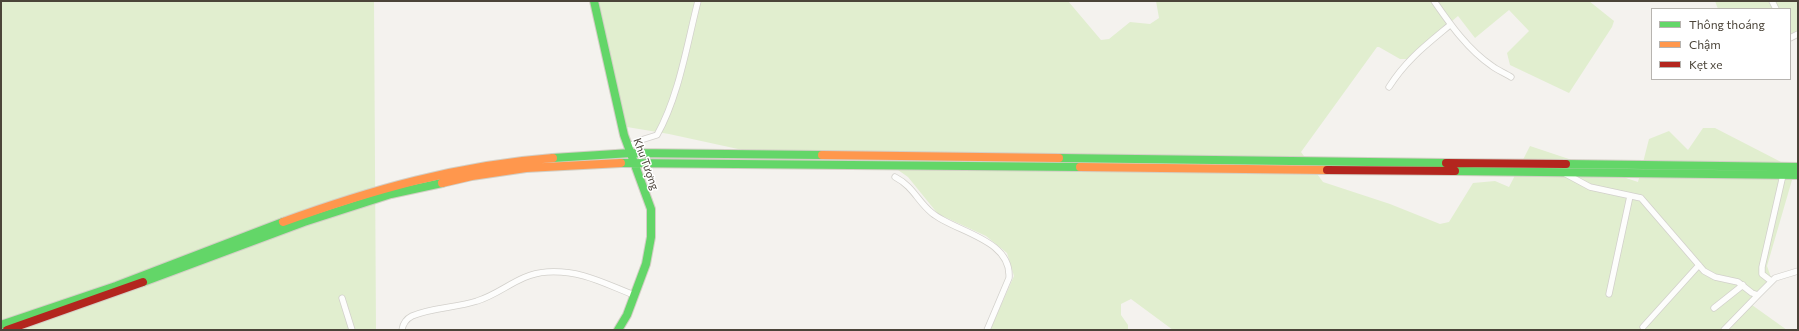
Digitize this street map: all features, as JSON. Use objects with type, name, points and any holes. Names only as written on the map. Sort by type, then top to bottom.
[{"type":"main road","name":"Khu Tượng","points":[[594,1],[624,135],[651,209],[651,237],[646,264],[627,315],[618,330]]},
{"type":"main road","points":[[1,325],[149,274],[304,214],[390,187],[471,167],[526,159],[629,150],[1798,167]]},
{"type":"main road","points":[[7,330],[150,280],[304,222],[391,194],[472,176],[526,168],[634,162],[1798,175]]},
{"type":"street","points":[[629,150],[641,140],[657,135],[664,123],[679,75],[698,1]]},
{"type":"street","points":[[1434,1],[1450,25],[1473,49],[1492,66],[1511,76]]},
{"type":"street","points":[[1390,87],[1399,71],[1412,57],[1450,25]]},
{"type":"street","points":[[1564,173],[1590,187],[1641,198],[1699,265],[1715,277],[1732,280],[1758,295]]},
{"type":"street","points":[[1770,281],[1762,274],[1762,267],[1783,175]]},
{"type":"street","points":[[895,177],[912,189],[931,213],[987,242],[1006,261],[1010,270],[1009,278],[987,330]]},
{"type":"street","points":[[1609,294],[1630,196]]},
{"type":"street","points":[[1643,327],[1699,265]]},
{"type":"street","points":[[1724,330],[1770,281],[1781,275],[1798,271]]},
{"type":"street","points":[[402,330],[404,322],[411,316],[448,306],[477,301],[526,276],[546,272],[583,274],[634,295]]},
{"type":"street","points":[[1714,308],[1742,285]]},
{"type":"street","points":[[342,298],[352,330]]},
{"type":"green space","points":[[1,1],[374,1],[376,330],[1,330]]},
{"type":"green space","points":[[599,1],[1068,1],[1101,40],[1109,39],[1130,22],[1150,24],[1159,18],[1156,1],[1589,1],[1614,21],[1612,27],[1569,93],[1510,65],[1507,53],[1529,31],[1509,10],[1475,38],[1458,16],[1407,59],[1400,59],[1377,47],[1301,152],[1323,182],[1390,204],[1440,224],[1449,222],[1473,183],[1495,181],[1509,187],[1530,146],[1638,182],[1649,139],[1669,131],[1688,150],[1703,128],[1715,128],[1783,163],[1792,180],[1767,266],[1773,283],[1752,305],[1787,330],[1173,330],[1131,299],[1121,304],[1121,315],[1128,325],[1128,330],[990,330],[1014,276],[1007,253],[986,236],[938,214],[908,177],[898,170],[784,159],[669,134],[627,127],[623,119]]},
{"type":"green space","points":[[1715,1],[1798,1],[1798,30],[1791,34],[1791,8],[1718,8]]},
{"type":"traffic: fast","points":[[594,1],[624,135],[651,209],[651,237],[646,264],[627,315],[618,330]]},
{"type":"traffic: fast","points":[[553,158],[631,153],[822,155]]},
{"type":"traffic: fast","points":[[1059,158],[1446,163]]},
{"type":"traffic: fast","points":[[621,163],[1080,167]]},
{"type":"traffic: fast","points":[[1566,164],[1798,167]]},
{"type":"traffic: fast","points":[[1455,171],[1798,175]]},
{"type":"traffic: fast","points":[[143,282],[304,222],[391,194],[442,183]]},
{"type":"traffic: fast","points":[[1,325],[116,286],[283,222]]},
{"type":"traffic: slow","points":[[822,155],[1059,158]]},
{"type":"traffic: slow","points":[[283,222],[349,199],[449,173],[518,161],[553,158]]},
{"type":"traffic: slow","points":[[442,183],[472,176],[526,168],[621,163]]},
{"type":"traffic: slow","points":[[1080,167],[1327,170]]},
{"type":"traffic: jam","points":[[1446,163],[1566,164]]},
{"type":"traffic: jam","points":[[1327,170],[1455,171]]},
{"type":"traffic: jam","points":[[7,330],[143,282]]}]
